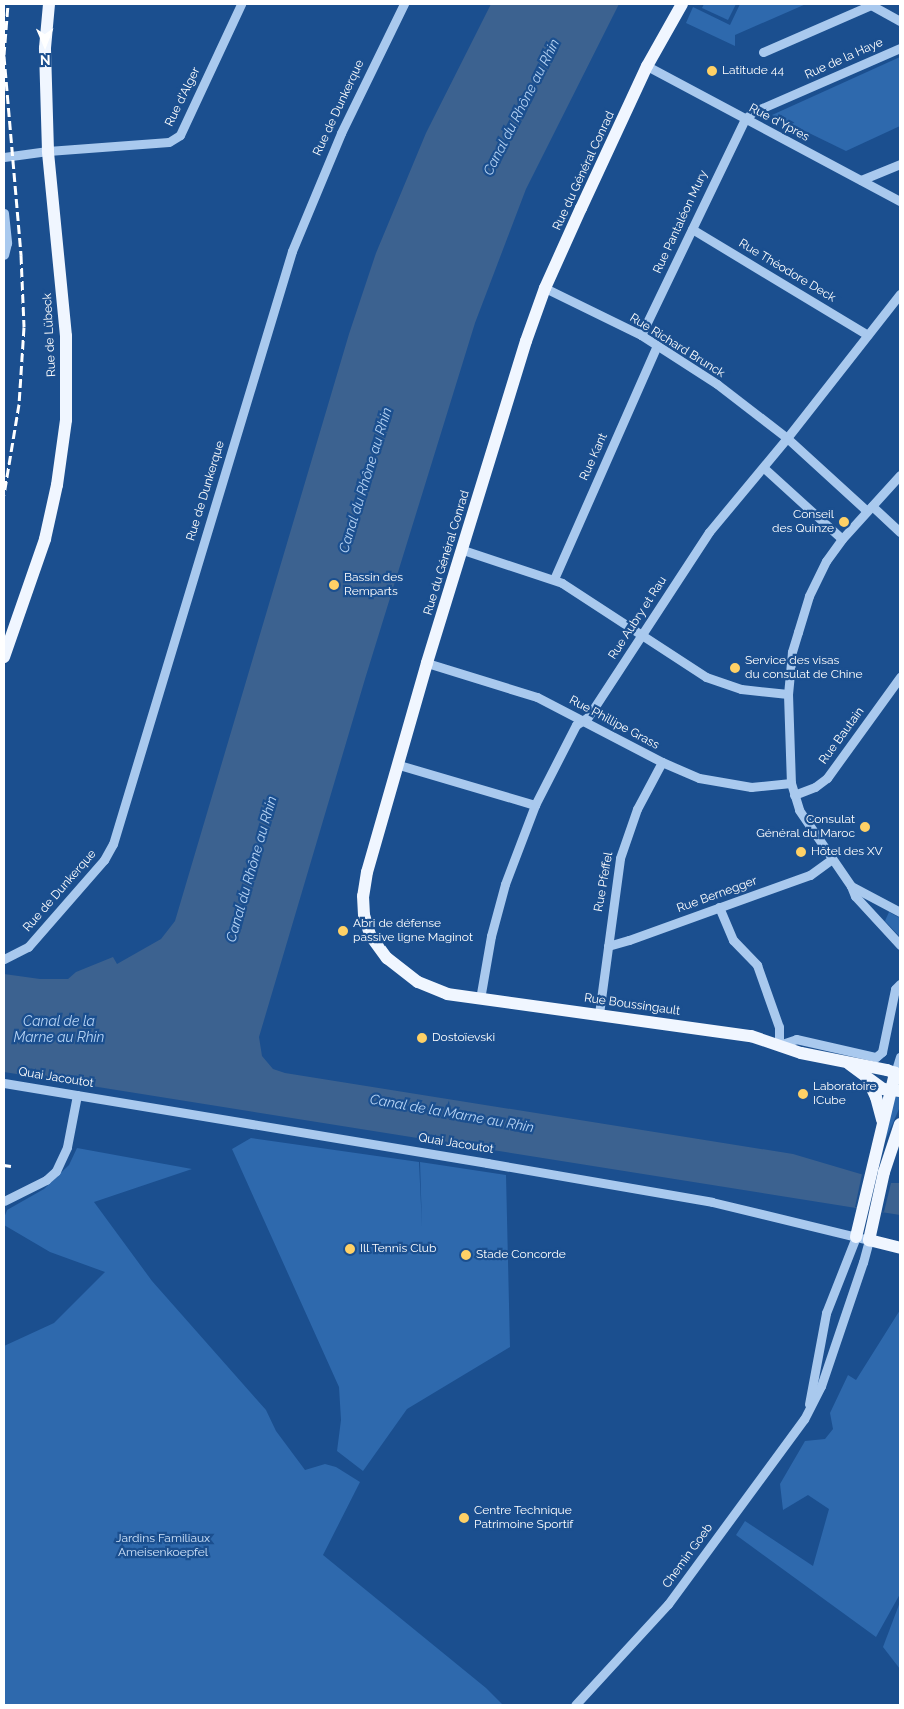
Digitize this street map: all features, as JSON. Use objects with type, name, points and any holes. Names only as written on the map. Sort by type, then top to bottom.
[{"type":"main road","name":"Rue de Lübeck","points":[[4,656],[44,539],[57,484],[66,420],[66,336],[48,151],[45,48],[49,4]]},
{"type":"main road","name":"Rue du Général Conrad","points":[[480,999],[447,994],[406,975],[380,950],[366,925],[363,905],[364,885],[427,663],[526,341],[545,288],[647,66],[682,4]]},
{"type":"main road","name":"Rue Boussingault","points":[[480,999],[735,1033],[849,1064],[862,1064],[898,1076]]},
{"type":"main road","name":"Rue Boussingault","points":[[849,1064],[883,1089],[895,1092]]},
{"type":"main road","points":[[862,1238],[878,1170],[882,1121],[895,1092],[898,1076]]},
{"type":"main road","name":"Rue Boussingault","points":[[867,1078],[876,1097],[882,1121]]},
{"type":"main road","points":[[878,1170],[900,1124]]},
{"type":"main road","name":"Quai Jacoutot","points":[[862,1238],[900,1248]]},
{"type":"street","name":"Rue d'Alger","points":[[6,155],[169,142],[180,135],[241,4]]},
{"type":"street","name":"Rue de Dunkerque","points":[[4,959],[28,948],[104,860],[112,844],[292,251],[340,133],[404,4]]},
{"type":"street","points":[[763,52],[869,4],[900,21]]},
{"type":"street","name":"Rue de la Haye","points":[[745,119],[753,112],[900,48]]},
{"type":"street","name":"Rue d'Ypres","points":[[647,66],[900,201]]},
{"type":"street","name":"Rue Pantaléon Mury","points":[[641,336],[745,119]]},
{"type":"street","points":[[861,180],[900,164]]},
{"type":"street","points":[[4,213],[8,243],[4,255]]},
{"type":"street","name":"Rue Théodore Deck","points":[[692,229],[868,335]]},
{"type":"street","name":"Rue Richard Brunck","points":[[545,288],[641,336],[717,384],[787,438],[870,509],[900,532]]},
{"type":"street","name":"Rue Aubry et Rau","points":[[480,999],[497,910],[516,852],[535,805],[576,725],[588,717],[708,532],[764,468],[900,294]]},
{"type":"street","name":"Rue Kant","points":[[554,579],[657,346]]},
{"type":"street","points":[[764,468],[842,539]]},
{"type":"street","points":[[900,475],[842,539],[826,561],[803,614],[792,652],[788,694],[791,782],[799,810],[851,886],[855,896],[900,944]]},
{"type":"street","points":[[463,550],[554,579],[706,676],[741,689],[788,694]]},
{"type":"street","name":"Rue Phillipe Grass","points":[[427,663],[537,697],[662,762],[699,778],[751,787],[791,782]]},
{"type":"street","name":"Rue Bautain","points":[[794,795],[815,788],[828,778],[900,677]]},
{"type":"street","name":"Rue Pfeffel","points":[[599,1014],[620,858],[637,809],[662,762]]},
{"type":"street","points":[[399,765],[535,805]]},
{"type":"street","name":"Rue Bernegger","points":[[608,946],[810,875],[832,859]]},
{"type":"street","points":[[851,886],[900,912]]},
{"type":"street","points":[[719,907],[733,940],[757,965],[780,1027],[779,1045]]},
{"type":"street","name":"Rue Boussingault","points":[[779,1045],[796,1039],[876,1057],[882,1052],[895,989],[900,984]]},
{"type":"street","points":[[898,1076],[900,1057]]},
{"type":"street","name":"Quai Jacoutot","points":[[4,1083],[712,1202],[862,1238]]},
{"type":"street","points":[[4,1201],[41,1183],[56,1171],[66,1153],[78,1095]]},
{"type":"street","name":"Chemin Goeb","points":[[808,1412],[826,1312],[862,1238]]},
{"type":"street","name":"Chemin Goeb","points":[[575,1705],[668,1604],[808,1412],[821,1386],[863,1262],[862,1238]]},
{"type":"green space","points":[[704,4],[736,4],[728,20],[702,8]]},
{"type":"green space","points":[[740,4],[806,4],[735,35],[735,46],[686,23],[693,7],[730,25]]},
{"type":"green space","points":[[900,57],[900,126],[846,151],[772,115]]},
{"type":"green space","points":[[889,912],[900,918],[900,937],[885,921]]},
{"type":"green space","points":[[900,1096],[899,1109],[885,1141],[894,1097]]},
{"type":"green space","name":"Ill Tennis Club","points":[[251,1138],[419,1162],[422,1227],[420,1162],[506,1175],[510,1347],[407,1409],[363,1471],[337,1451],[341,1420],[339,1387],[232,1149]]},
{"type":"green space","name":"Jardins Familiaux Ameisenkoepfel","points":[[77,1148],[192,1169],[94,1202],[152,1281],[266,1410],[276,1431],[305,1470],[325,1464],[336,1467],[360,1482],[323,1555],[486,1688],[503,1705],[4,1705],[4,1346],[54,1323],[105,1272],[50,1252],[4,1225],[4,1218],[7,1210],[44,1189],[69,1165]]},
{"type":"green space","points":[[900,1310],[900,1594],[876,1637],[736,1535],[745,1521],[813,1566],[829,1509],[808,1495],[783,1510],[780,1484],[805,1441],[825,1439],[833,1429],[830,1413],[848,1375],[856,1380]]},
{"type":"green space","points":[[900,1602],[900,1669],[883,1647]]},
{"type":"water","name":"Bassin des Remparts","points":[[491,4],[619,4],[526,189],[475,323],[365,679],[259,1037],[262,1056],[273,1069],[285,1073],[793,1154],[891,1183],[900,1183],[900,1215],[4,1072],[4,974],[40,979],[68,979],[76,972],[113,957],[117,964],[161,939],[175,921],[349,334],[376,253],[426,133]]},
{"type":"pier","points":[[862,1174],[891,1183],[884,1212],[855,1207]]},
{"type":"railway","points":[[4,55],[8,4]]},
{"type":"railway","points":[[4,56],[21,255],[24,327],[19,404],[4,495]]},
{"type":"railway","points":[[4,1165],[11,1166]]},
{"type":"place","name":"Latitude 44","points":[[712,71]]},
{"type":"place","name":"Conseil des Quinze","points":[[844,522]]},
{"type":"place","name":"Bassin des Remparts","points":[[334,585]]},
{"type":"place","name":"Service des visas du consulat de Chine","points":[[735,668]]},
{"type":"place","name":"Consulat Général du Maroc","points":[[865,827]]},
{"type":"place","name":"Hôtel des XV","points":[[801,852]]},
{"type":"place","name":"Abri de défense passive ligne Maginot","points":[[343,931]]},
{"type":"place","name":"Dostoïevski","points":[[422,1038]]},
{"type":"place","name":"Laboratoire ICube","points":[[803,1094]]},
{"type":"place","name":"Ill Tennis Club","points":[[350,1249]]},
{"type":"place","name":"Stade Concorde","points":[[466,1255]]},
{"type":"place","name":"Centre Technique Patrimoine Sportif","points":[[464,1518]]},
{"type":"water label","name":"Canal du Rhône au Rhin","points":[[521,107]]},
{"type":"water label","name":"Canal du Rhône au Rhin","points":[[365,480]]},
{"type":"water label","name":"Canal du Rhône au Rhin","points":[[251,869]]},
{"type":"water label","name":"Canal de la Marne au Rhin","points":[[59,1030]]},
{"type":"water label","name":"Canal de la Marne au Rhin","points":[[452,1113]]}]
